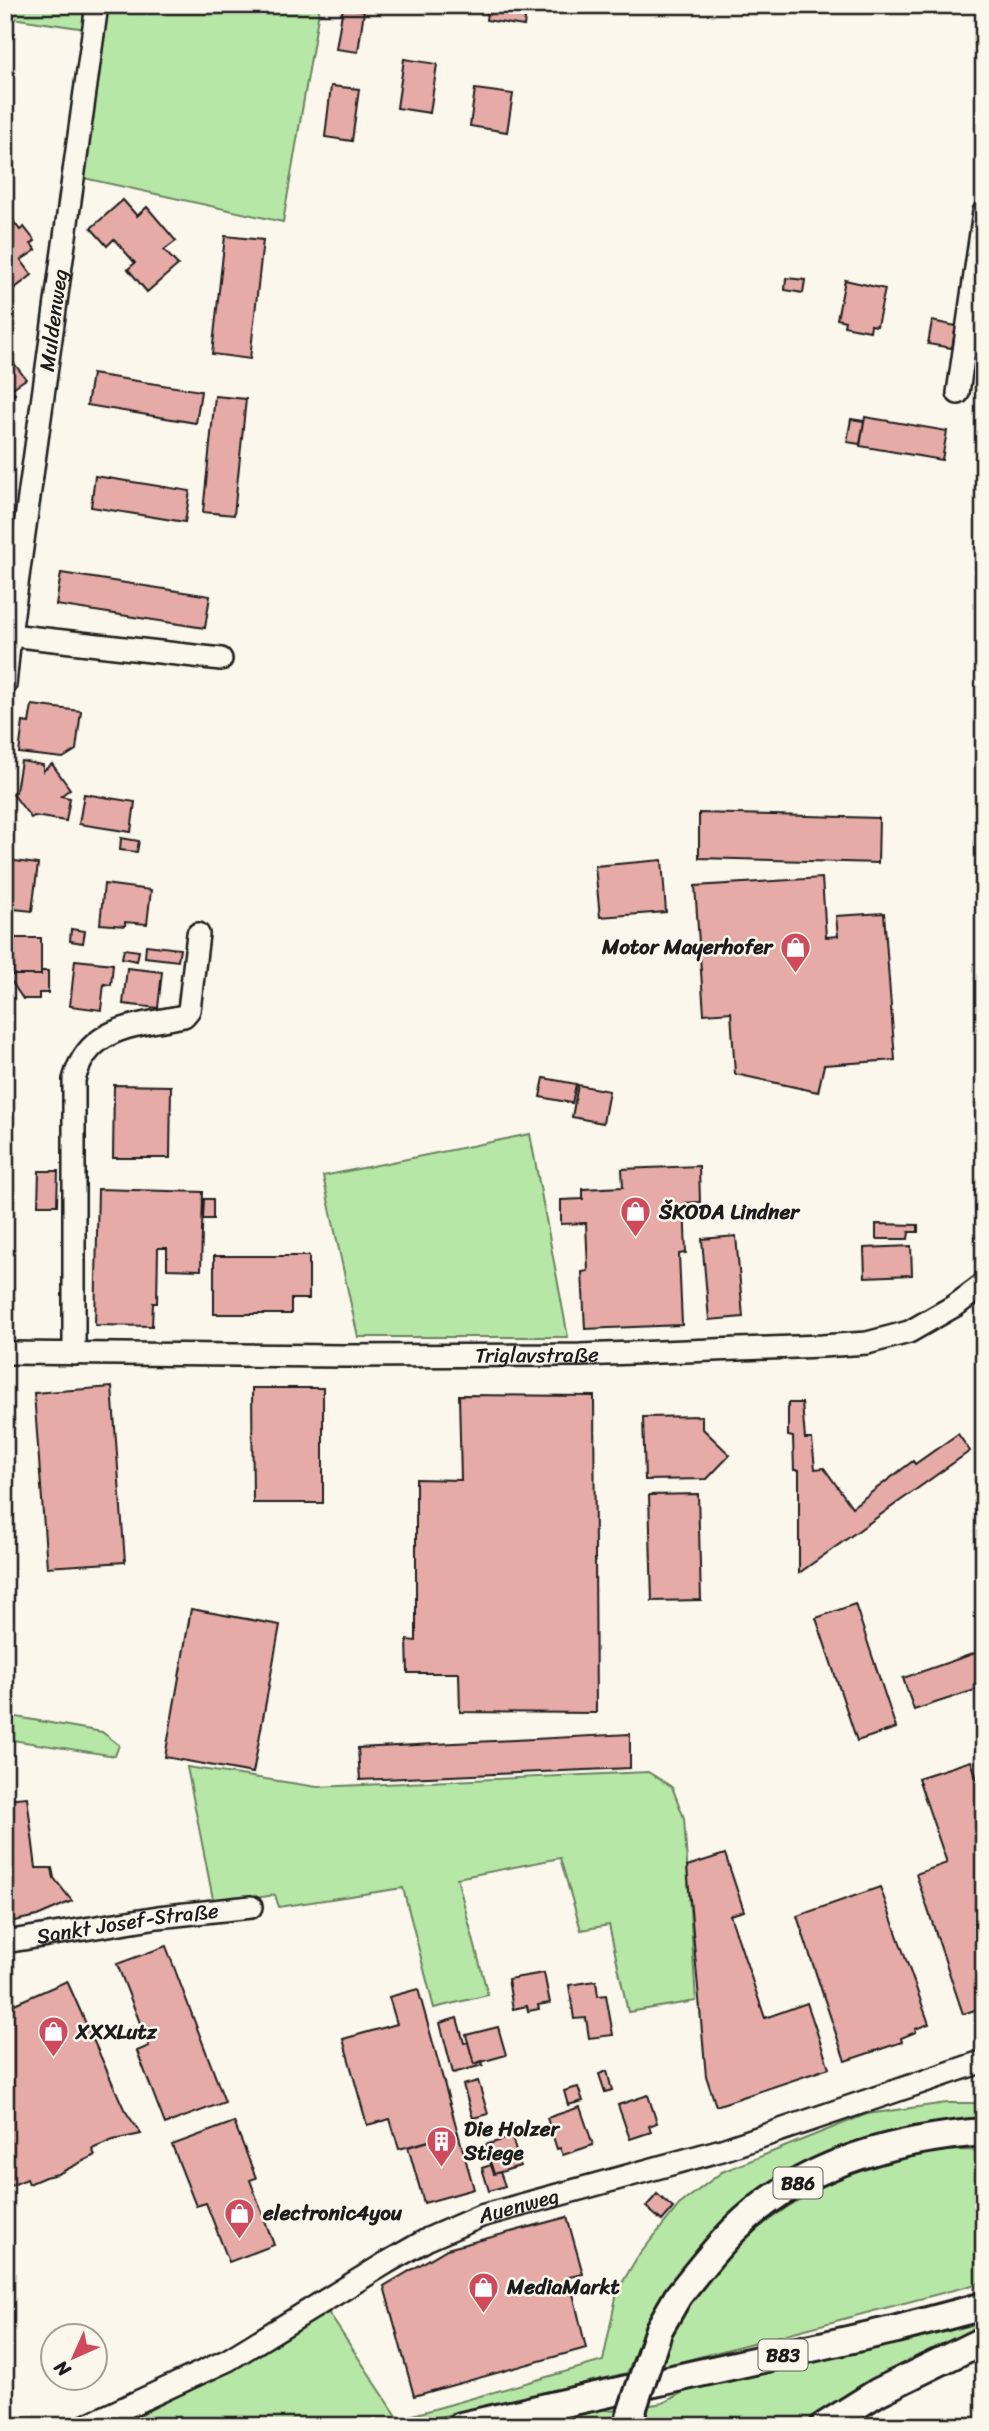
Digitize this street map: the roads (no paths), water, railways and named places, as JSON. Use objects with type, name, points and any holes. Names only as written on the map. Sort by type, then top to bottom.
[{"type":"main road","points":[[956,2136],[984,2132]]},
{"type":"main road","points":[[956,2136],[984,2141]]},
{"type":"main road","name":"B86","points":[[627,2426],[659,2329],[678,2296],[735,2228],[776,2196],[819,2171],[859,2154],[919,2140],[956,2136]]},
{"type":"main road","points":[[897,2329],[918,2307],[984,2290]]},
{"type":"main road","name":"B83","points":[[461,2426],[897,2329],[984,2306]]},
{"type":"main road","points":[[824,2426],[878,2392],[932,2363],[984,2340]]},
{"type":"street","name":"Muldenweg","points":[[5,685],[60,262],[97,5]]},
{"type":"street","points":[[958,393],[984,212]]},
{"type":"street","points":[[10,635],[221,659]]},
{"type":"street","points":[[74,1354],[74,1080],[78,1065],[95,1041],[115,1031],[184,1016],[189,1010],[198,934]]},
{"type":"street","name":"Triglavstraße","points":[[5,1353],[580,1355],[867,1343],[909,1332],[956,1305],[984,1284]]},
{"type":"street","name":"Sankt Josef-Straße","points":[[5,1942],[158,1917],[251,1907]]},
{"type":"street","name":"Auenweg","points":[[85,2426],[228,2360],[428,2239],[481,2216],[710,2154],[984,2062]]},
{"type":"place","name":"Motor Mayerhofer","points":[[795,974]]},
{"type":"place","name":"ŠKODA Lindner","points":[[636,1239]]},
{"type":"place","name":"XXXLutz","points":[[53,2059]]},
{"type":"place","name":"Die Holzer Stiege","points":[[441,2168]]},
{"type":"place","name":"electronic4you","points":[[240,2240]]},
{"type":"place","name":"MediaMarkt","points":[[484,2314]]}]
